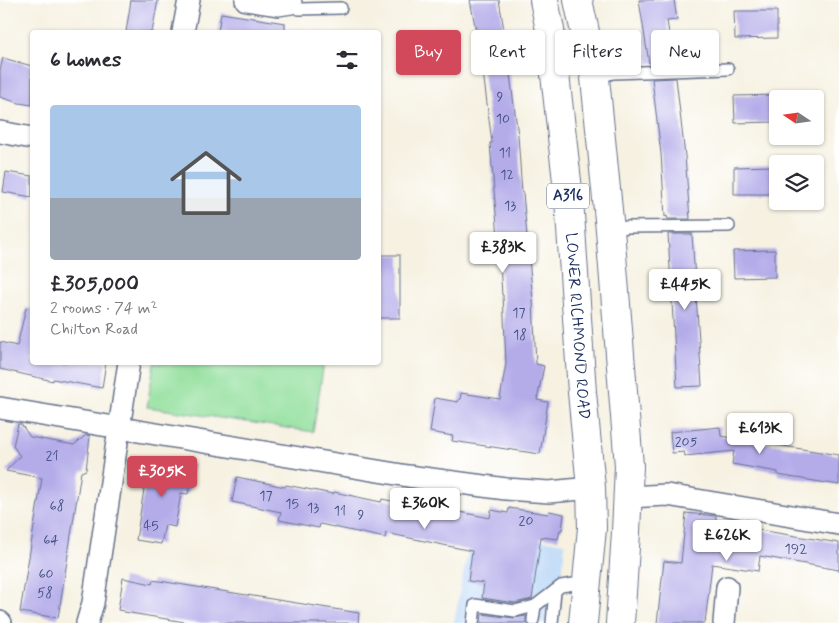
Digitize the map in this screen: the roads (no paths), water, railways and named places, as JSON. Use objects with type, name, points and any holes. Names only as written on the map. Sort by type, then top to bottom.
[{"type":"highway","name":"LOWER RICHMOND ROAD","points":[[544,0],[550,30],[569,199],[582,392],[591,488],[592,528],[583,623]]},
{"type":"highway","name":"A316","points":[[578,0],[594,78],[610,230],[629,466],[620,623]]},
{"type":"street","points":[[183,30],[189,0]]},
{"type":"street","points":[[246,0],[278,5],[290,3]]},
{"type":"street","points":[[0,132],[30,138]]},
{"type":"street","points":[[87,623],[93,603],[128,365]]},
{"type":"street","points":[[0,408],[408,476],[549,492],[591,488]]},
{"type":"street","points":[[627,497],[667,495],[839,524]]},
{"type":"street","points":[[724,623],[727,587]]},
{"type":"lane","points":[[290,3],[299,9],[341,8]]},
{"type":"lane","points":[[594,78],[612,73],[728,69]]},
{"type":"lane","points":[[610,230],[627,227],[729,226]]},
{"type":"lane","points":[[473,623],[475,605],[515,614],[535,606],[561,586],[586,582]]},
{"type":"lane","points":[[552,623],[555,591]]},
{"type":"lane","points":[[532,620],[535,606]]}]
